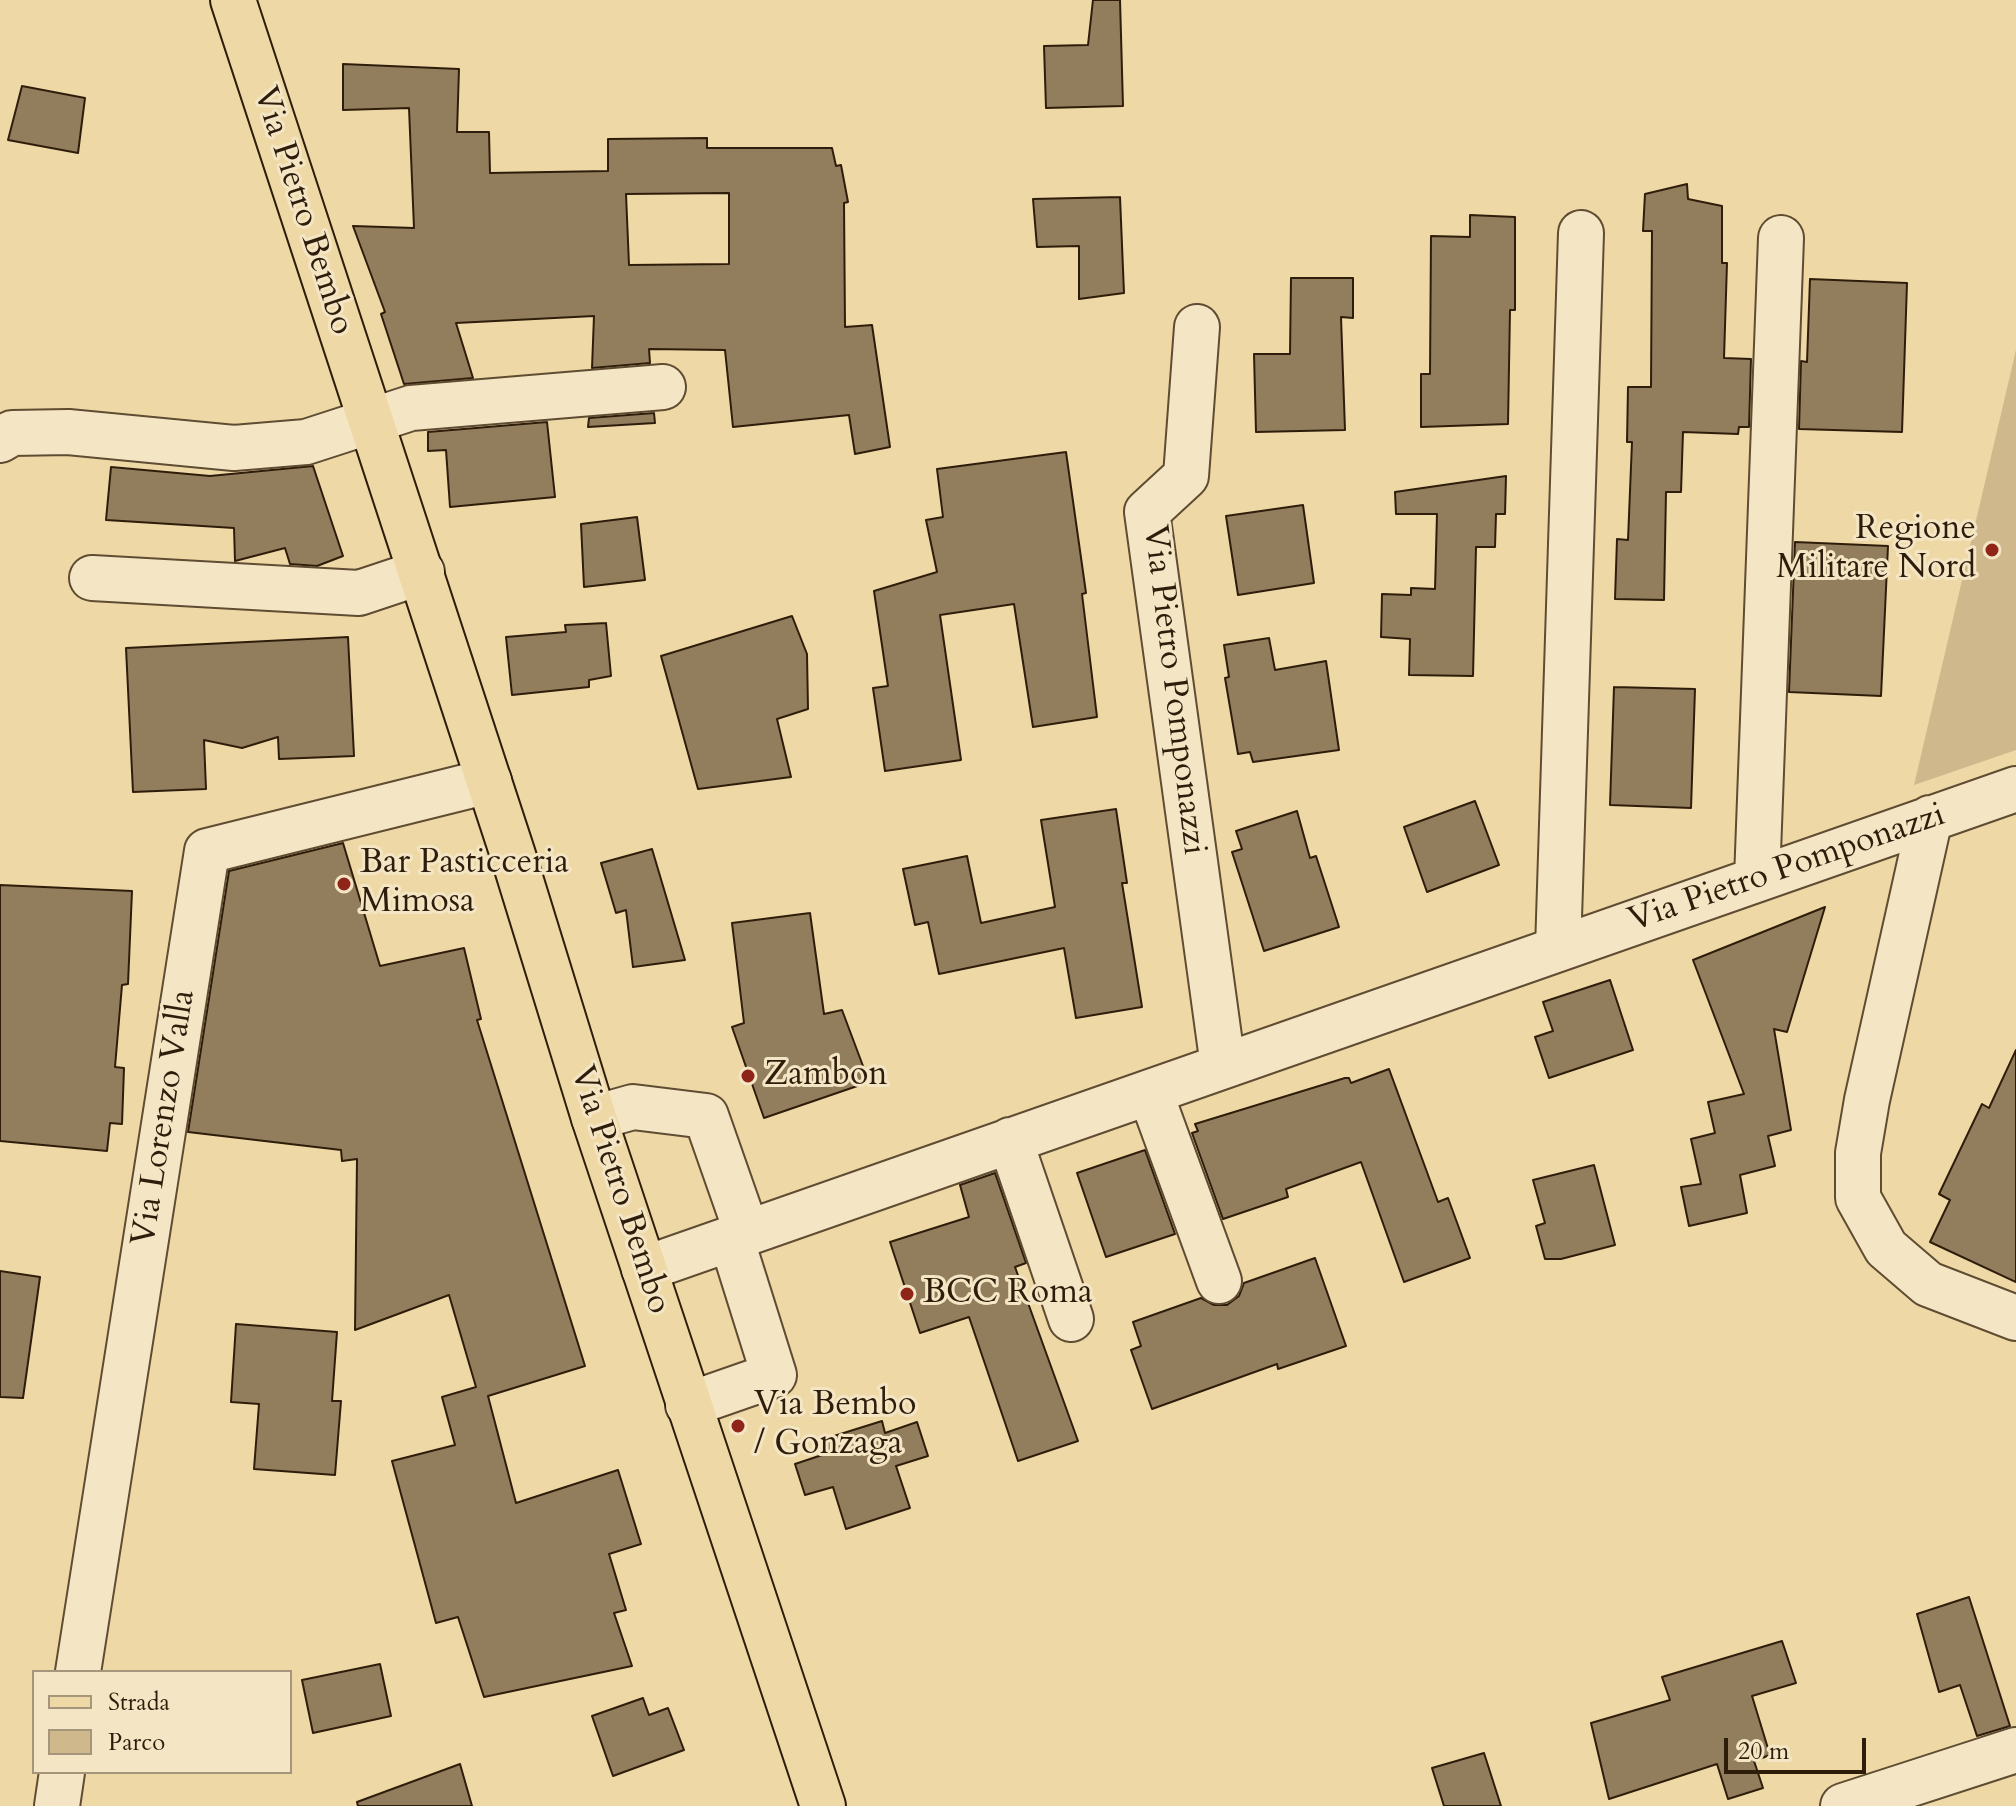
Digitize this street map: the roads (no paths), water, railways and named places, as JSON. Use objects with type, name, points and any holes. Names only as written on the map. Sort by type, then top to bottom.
[{"type":"main road","name":"Via Pietro Bembo","points":[[233,0],[422,572],[594,1118],[823,1806]]},
{"type":"street","points":[[1558,949],[1581,233]]},
{"type":"street","points":[[1757,879],[1781,238]]},
{"type":"street","name":"Via Pietro Pomponazzi","points":[[1197,327],[1186,476],[1147,512],[1223,1066]]},
{"type":"street","points":[[0,440],[12,433],[68,432],[234,448],[306,442],[411,408],[663,387]]},
{"type":"street","points":[[92,578],[359,593],[422,572]]},
{"type":"street","name":"Via Lorenzo Valla","points":[[78,1670],[207,851],[489,781]]},
{"type":"street","name":"Via Pietro Pomponazzi","points":[[644,1269],[2016,789]]},
{"type":"street","points":[[1930,818],[1867,1100],[1858,1153],[1858,1198],[1886,1248],[1928,1284],[2016,1318]]},
{"type":"street","points":[[1150,1092],[1219,1281]]},
{"type":"street","points":[[594,1118],[633,1107],[706,1116],[774,1375],[688,1405]]},
{"type":"street","points":[[1010,1140],[1071,1319]]},
{"type":"street","points":[[1843,1806],[2016,1750]]},
{"type":"street","points":[[57,1806],[62,1774]]},
{"type":"place","name":"Regione Militare Nord","points":[[1992,550]]},
{"type":"place","name":"Bar Pasticceria Mimosa","points":[[344,884]]},
{"type":"place","name":"Zambon","points":[[748,1076]]},
{"type":"place","name":"BCC Roma","points":[[907,1294]]},
{"type":"place","name":"Via Bembo / Gonzaga","points":[[738,1426]]}]
